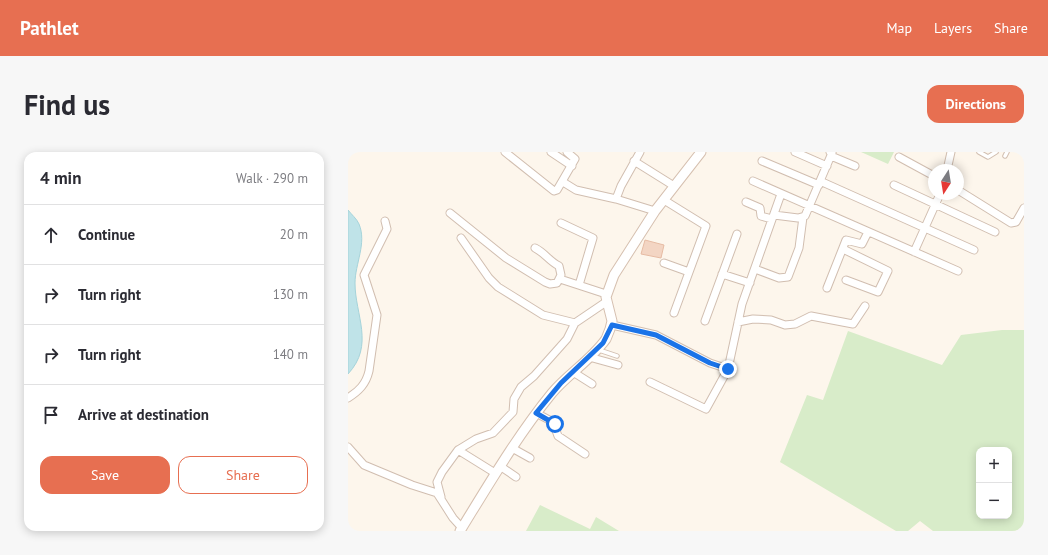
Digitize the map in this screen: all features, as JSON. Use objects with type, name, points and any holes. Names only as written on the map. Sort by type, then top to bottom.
[{"type":"street","points":[[505,152],[551,190],[557,190],[572,166],[575,158],[566,152]]},
{"type":"street","points":[[551,152],[572,166]]},
{"type":"street","points":[[616,199],[621,186],[640,152]]},
{"type":"street","points":[[606,298],[612,325],[606,339],[597,350],[556,388],[536,413],[497,470],[461,529],[441,497],[437,482],[442,472],[458,450],[476,439],[494,433],[513,412],[514,399],[521,388],[534,376],[567,339],[575,323],[606,298],[616,270],[655,211],[701,152]]},
{"type":"street","points":[[795,152],[827,166]]},
{"type":"street","points":[[948,164],[949,153]]},
{"type":"street","points":[[754,269],[779,278],[788,277],[799,248],[803,217],[810,206],[820,183],[830,154],[855,166]]},
{"type":"street","points":[[899,157],[928,173]]},
{"type":"street","points":[[634,161],[674,186]]},
{"type":"street","points":[[762,161],[820,183],[925,227],[974,250]]},
{"type":"street","points":[[753,181],[958,271]]},
{"type":"street","points":[[563,182],[576,190],[616,199],[655,211]]},
{"type":"street","points":[[894,185],[936,203],[995,232]]},
{"type":"street","points":[[650,382],[705,410],[728,369],[734,348],[738,322],[754,269],[781,194]]},
{"type":"street","points":[[964,194],[1010,223],[1016,222],[1024,208]]},
{"type":"street","points":[[664,200],[706,226],[674,313]]},
{"type":"street","points":[[914,252],[937,200]]},
{"type":"street","points":[[746,202],[760,208],[761,216],[803,217]]},
{"type":"street","points":[[450,213],[506,258],[550,284],[557,283],[560,279],[559,266],[548,260],[544,254],[535,248]]},
{"type":"street","points":[[348,398],[359,391],[367,380],[369,371],[377,315],[364,275],[387,229],[386,221]]},
{"type":"street","points":[[561,223],[594,238],[579,285]]},
{"type":"street","points":[[827,288],[847,240],[860,244],[863,243],[868,232]]},
{"type":"street","points":[[705,321],[737,234]]},
{"type":"street","points":[[461,238],[489,278],[498,287],[543,315],[575,323]]},
{"type":"street","points":[[842,249],[888,271],[878,292],[846,280]]},
{"type":"street","points":[[664,263],[689,272]]},
{"type":"street","points":[[722,274],[750,283]]},
{"type":"street","points":[[560,279],[579,285],[606,298]]},
{"type":"street","points":[[738,322],[753,319],[794,324],[811,316],[853,324],[864,306]]},
{"type":"street","points":[[612,325],[656,335],[710,363],[728,369]]},
{"type":"street","points":[[589,357],[618,365]]},
{"type":"street","points":[[573,372],[592,384]]},
{"type":"street","points":[[536,413],[553,422],[558,436],[585,454]]},
{"type":"street","points":[[348,448],[364,465],[412,485],[437,493],[441,497]]},
{"type":"street","points":[[512,448],[530,458]]},
{"type":"street","points":[[458,450],[497,470],[516,477]]},
{"type":"lane","points":[[979,152],[988,157],[996,152]]},
{"type":"lane","points":[[597,350],[617,356]]},
{"type":"green space","points":[[861,152],[894,152],[888,164]]},
{"type":"green space","points":[[1002,330],[1024,330],[1024,531],[933,531],[920,521],[908,531],[896,531],[780,462],[807,395],[823,400],[848,331],[942,365],[961,335]]},
{"type":"green space","points":[[540,505],[590,529],[596,517],[619,531],[526,531]]},
{"type":"water","points":[[348,210],[358,222],[362,239],[355,283],[362,330],[362,341],[356,363],[348,374]]},
{"type":"building","points":[[645,240],[664,245],[661,258],[641,254]]},
{"type":"route","points":[[555,424],[536,413],[561,383],[597,350],[603,343],[612,325],[664,338],[710,363],[728,369]]}]
